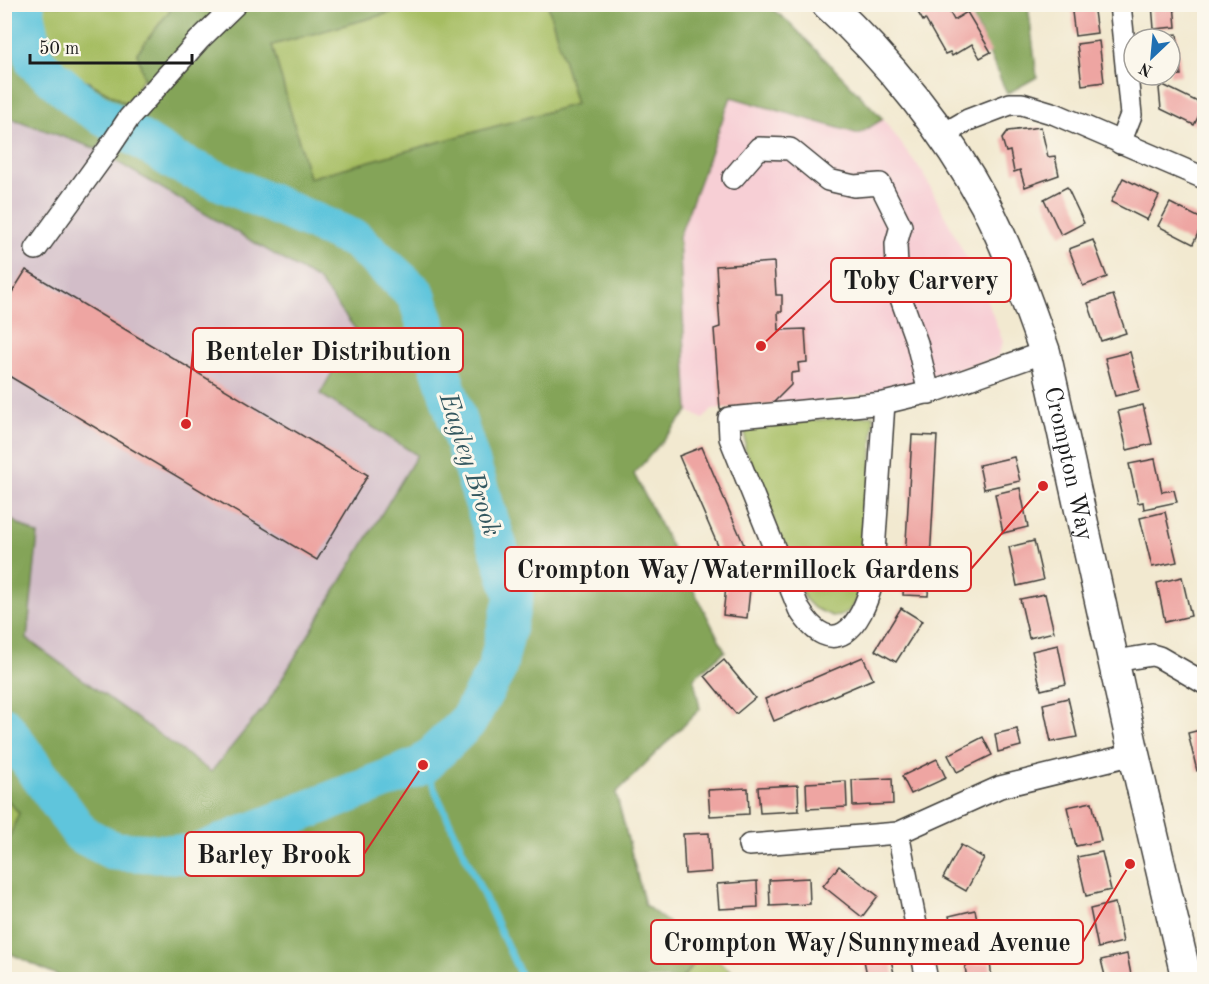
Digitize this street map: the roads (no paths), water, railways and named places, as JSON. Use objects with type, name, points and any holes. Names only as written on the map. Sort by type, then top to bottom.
[{"type":"highway","name":"Crompton Way","points":[[826,4],[884,62],[942,135],[984,204],[1008,254],[1045,352],[1134,754],[1187,980]]},
{"type":"street","points":[[36,249],[129,118],[199,40],[236,4]]},
{"type":"street","points":[[1120,4],[1131,115],[1120,143]]},
{"type":"street","points":[[942,135],[968,120],[1010,104],[1022,104],[1055,114],[1204,178]]},
{"type":"street","points":[[733,178],[759,148],[790,149],[828,180],[854,186],[880,184],[901,226],[896,244],[898,290],[917,343],[929,393]]},
{"type":"street","points":[[884,403],[872,582],[864,609],[854,626],[847,632],[831,636],[814,629],[799,609],[730,438],[729,418],[884,403],[929,393],[1045,352]]},
{"type":"street","points":[[1115,661],[1152,655],[1204,683]]},
{"type":"street","points":[[749,845],[898,833],[1000,787],[1134,754]]},
{"type":"street","points":[[898,833],[927,980]]},
{"type":"waterway","name":"Eagley Brook","points":[[4,726],[81,834],[114,851],[192,855],[423,765],[468,721],[497,669],[514,596],[416,294],[356,240],[176,162],[82,103],[35,62],[24,4]]},
{"type":"waterway","points":[[423,765],[523,980]]},
{"type":"place","name":"Toby Carvery","points":[[761,346]]},
{"type":"place","name":"Benteler Distribution","points":[[186,424]]},
{"type":"place","name":"Crompton Way/Watermillock Gardens","points":[[1043,486]]},
{"type":"place","name":"Barley Brook","points":[[423,765]]},
{"type":"place","name":"Crompton Way/Sunnymead Avenue","points":[[1130,864]]}]
